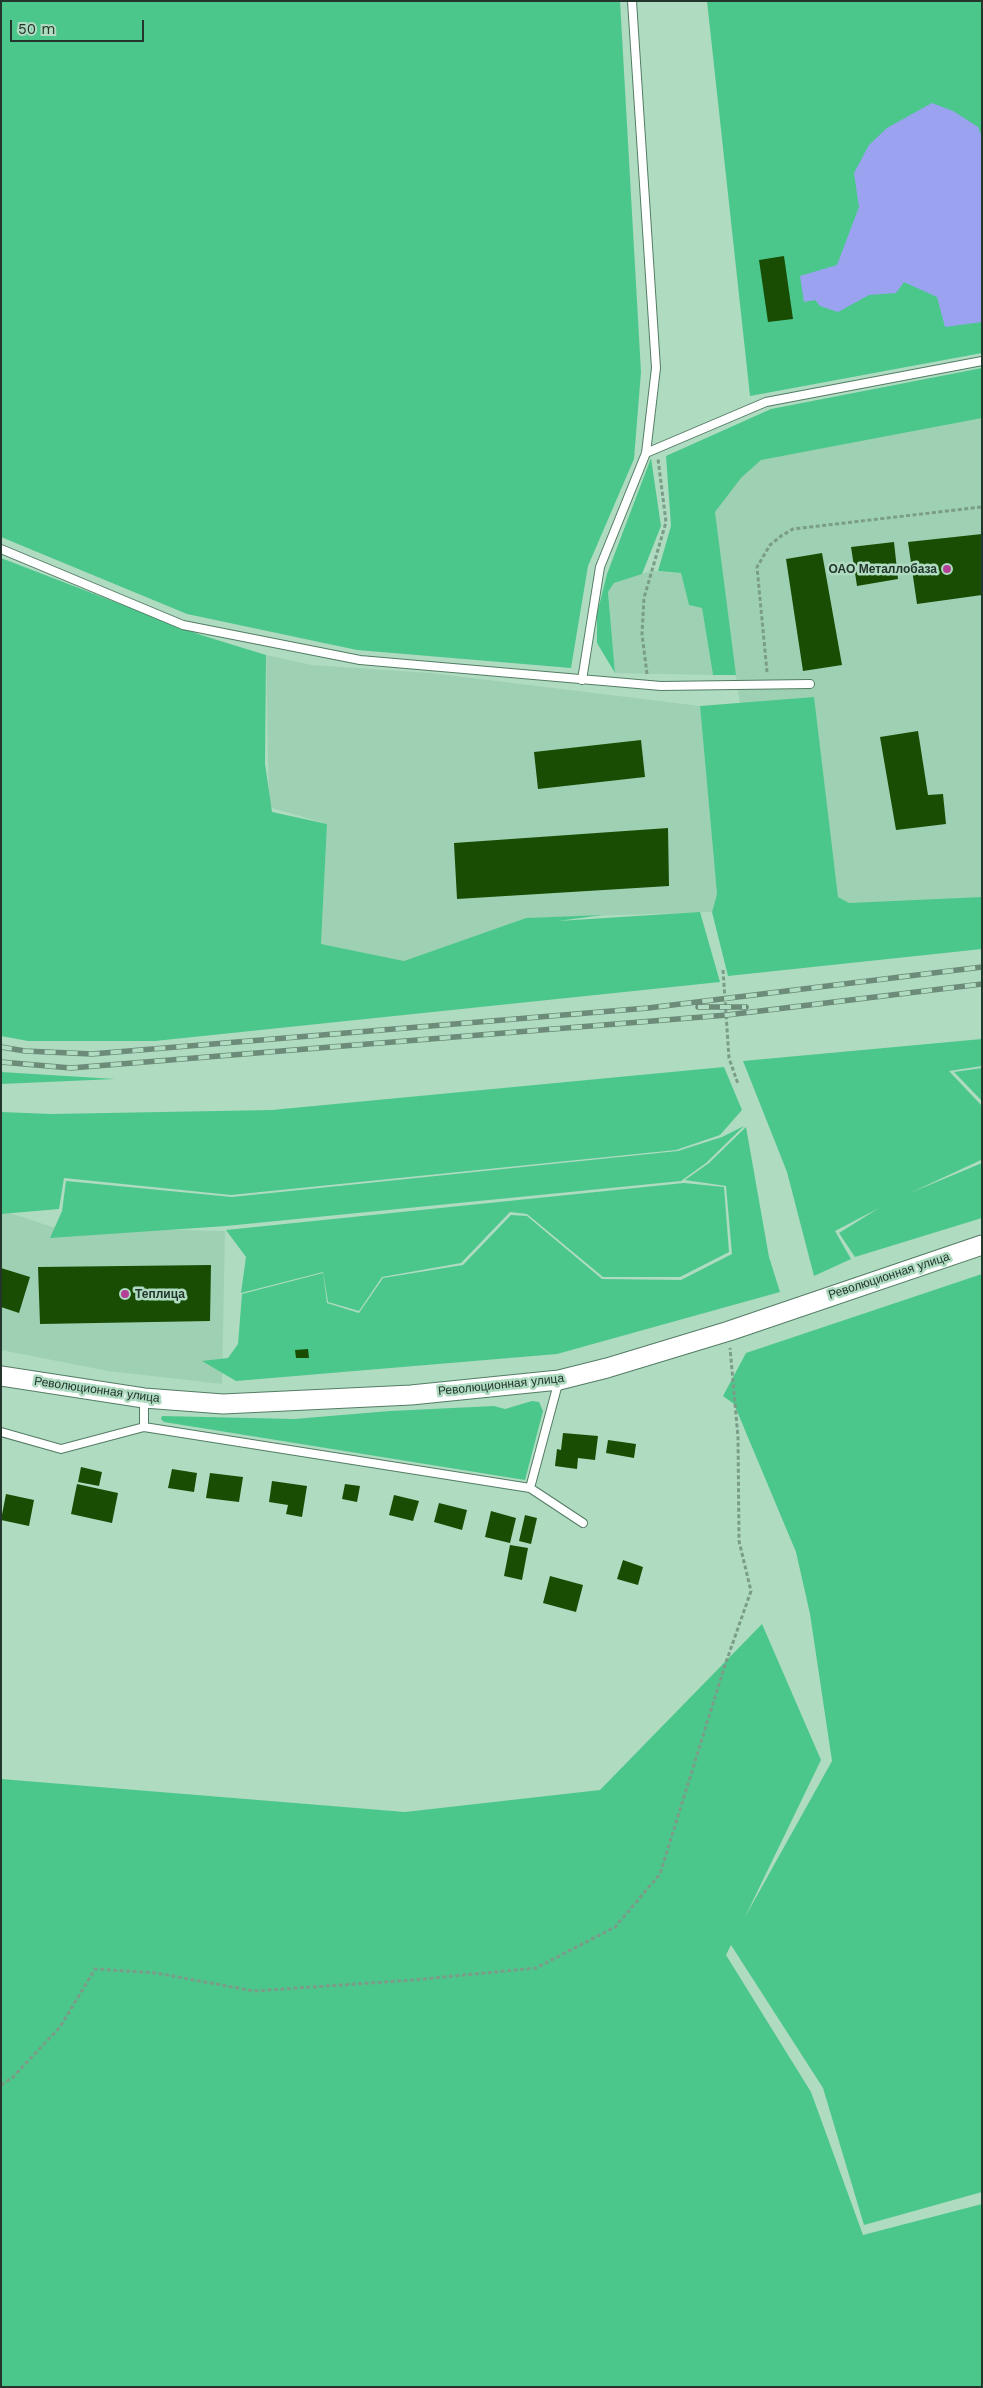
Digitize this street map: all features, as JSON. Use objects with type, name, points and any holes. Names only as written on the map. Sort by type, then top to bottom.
[{"type":"street","name":"Революционная улица","points":[[1,1376],[144,1398],[223,1404],[412,1394],[559,1380],[607,1368],[729,1331],[982,1246]]},
{"type":"lane","points":[[582,680],[600,567],[646,453],[656,368],[632,1]]},
{"type":"lane","points":[[646,453],[766,402],[982,361]]},
{"type":"lane","points":[[1,550],[183,624],[360,660],[648,684],[810,684]]},
{"type":"lane","points":[[530,1488],[559,1380]]},
{"type":"lane","points":[[144,1398],[144,1426]]},
{"type":"lane","points":[[1,1432],[61,1449],[144,1426],[530,1488],[583,1523]]},
{"type":"path","points":[[648,684],[642,634],[644,598],[666,522],[657,448]]},
{"type":"path","points":[[768,685],[757,567],[770,545],[780,536],[793,528],[982,507]]},
{"type":"path","points":[[723,970],[730,1058],[738,1084]]},
{"type":"path","points":[[1,2085],[13,2077],[60,2027],[95,1969],[156,1973],[254,1990],[413,1980],[536,1968],[614,1927],[660,1874],[724,1668],[751,1591],[739,1541],[738,1437],[729,1331]]},
{"type":"shaded area","points":[[982,415],[982,931],[774,939],[710,498],[753,455]]},
{"type":"shaded area","points":[[651,571],[681,573],[689,604],[702,608],[713,675],[615,673],[608,592],[614,583]]},
{"type":"shaded area","points":[[266,655],[312,665],[431,673],[700,706],[717,894],[712,912],[526,918],[404,961],[321,944],[327,824],[269,807]]},
{"type":"shaded area","points":[[1,1210],[52,1227],[225,1231],[222,1384],[108,1371],[1,1350]]},
{"type":"green space","points":[[1,1],[620,1],[641,372],[634,459],[588,566],[571,668],[357,650],[187,614],[1,537]]},
{"type":"green space","points":[[707,1],[982,1],[982,353],[750,396]]},
{"type":"green space","points":[[982,368],[982,418],[761,460],[741,478],[715,512],[736,675],[713,675],[702,608],[689,605],[681,573],[658,571],[671,526],[666,456],[771,409]]},
{"type":"green space","points":[[651,458],[661,526],[642,574],[614,583],[608,592],[615,673],[597,643],[597,614],[607,574]]},
{"type":"green space","points":[[1,558],[201,635],[266,655],[265,764],[272,812],[327,824],[321,944],[404,961],[526,918],[603,915],[558,921],[700,912],[720,982],[155,1041],[28,1041],[1,1036]]},
{"type":"green space","points":[[814,697],[838,897],[849,903],[982,897],[982,949],[728,976],[712,912],[717,894],[700,706]]},
{"type":"green space","points":[[982,1039],[982,1066],[949,1071],[982,1106],[981,1160],[910,1193],[982,1163],[982,1218],[855,1257],[839,1233],[879,1208],[835,1231],[851,1259],[814,1276],[787,1172],[743,1061]]},
{"type":"green space","points":[[724,1067],[742,1110],[720,1135],[676,1150],[231,1195],[64,1178],[59,1209],[1,1214],[1,1112],[51,1114],[272,1110]]},
{"type":"green space","points":[[982,1068],[982,1101],[954,1072]]},
{"type":"green space","points":[[1,1072],[115,1079],[1,1084]]},
{"type":"green space","points":[[744,1126],[706,1163],[681,1181],[226,1226],[50,1238],[62,1211],[66,1181],[232,1197],[678,1151],[722,1137]]},
{"type":"green space","points":[[746,1127],[769,1257],[780,1292],[557,1354],[236,1381],[202,1361],[228,1358],[238,1344],[242,1294],[323,1273],[327,1303],[359,1313],[383,1278],[463,1265],[511,1215],[527,1216],[602,1279],[681,1280],[732,1254],[726,1186],[685,1180],[709,1163]]},
{"type":"green space","points":[[684,1183],[724,1187],[729,1252],[680,1277],[603,1277],[527,1214],[510,1212],[461,1263],[382,1277],[359,1311],[328,1302],[323,1272],[241,1293],[246,1257],[226,1230]]},
{"type":"green space","points":[[982,1274],[982,2192],[864,2225],[823,2088],[731,1945],[726,1955],[811,2092],[863,2235],[982,2204],[982,2387],[1,2387],[1,1779],[405,1812],[600,1790],[762,1624],[821,1760],[745,1917],[832,1761],[810,1614],[796,1552],[734,1404],[723,1396],[746,1353]]},
{"type":"green space","points":[[532,1401],[539,1402],[543,1411],[525,1480],[164,1422],[161,1419],[162,1416],[294,1419],[390,1411],[494,1406],[505,1409]]},
{"type":"water","points":[[932,103],[953,111],[978,127],[982,137],[982,322],[945,327],[937,297],[904,282],[896,293],[869,295],[838,312],[820,306],[815,300],[804,302],[800,276],[837,265],[859,207],[854,173],[869,145],[887,128]]},
{"type":"building","points":[[784,256],[793,319],[768,322],[759,260]]},
{"type":"building","name":"ОАО Металлобаза","points":[[982,534],[982,595],[917,604],[908,542]]},
{"type":"building","points":[[894,542],[898,579],[857,586],[851,547]]},
{"type":"building","points":[[822,553],[842,665],[803,671],[786,559]]},
{"type":"building","points":[[918,731],[928,795],[943,794],[946,824],[896,830],[880,737]]},
{"type":"building","points":[[641,740],[645,777],[538,789],[534,752]]},
{"type":"building","points":[[668,828],[669,886],[457,899],[454,843]]},
{"type":"building","name":"Теплица","points":[[211,1265],[210,1321],[40,1324],[38,1267]]},
{"type":"building","points":[[1,1268],[30,1277],[19,1313],[1,1307]]},
{"type":"building","points":[[308,1349],[309,1358],[296,1358],[295,1350]]},
{"type":"building","points":[[563,1433],[598,1436],[595,1460],[578,1458],[577,1469],[555,1466],[557,1449],[561,1450]]},
{"type":"building","points":[[608,1440],[636,1444],[634,1458],[606,1453]]},
{"type":"building","points":[[81,1467],[102,1472],[99,1486],[78,1482]]},
{"type":"building","points":[[172,1469],[197,1473],[194,1492],[168,1488]]},
{"type":"building","points":[[210,1473],[243,1477],[239,1502],[206,1498]]},
{"type":"building","points":[[272,1481],[307,1486],[302,1517],[286,1514],[288,1505],[269,1502]]},
{"type":"building","points":[[77,1484],[118,1493],[112,1523],[71,1514]]},
{"type":"building","points":[[345,1484],[360,1486],[357,1502],[342,1499]]},
{"type":"building","points":[[6,1494],[34,1500],[29,1526],[1,1520]]},
{"type":"building","points":[[394,1495],[419,1501],[413,1521],[389,1515]]},
{"type":"building","points":[[439,1503],[467,1510],[462,1530],[434,1522]]},
{"type":"building","points":[[491,1511],[516,1518],[510,1543],[485,1537]]},
{"type":"building","points":[[525,1515],[537,1518],[531,1544],[519,1541]]},
{"type":"building","points":[[510,1545],[528,1548],[522,1580],[504,1576]]},
{"type":"building","points":[[623,1560],[643,1567],[638,1585],[617,1579]]},
{"type":"building","points":[[550,1576],[583,1585],[576,1612],[543,1603]]},
{"type":"railway","points":[[1,1047],[25,1051],[92,1054],[648,1008],[982,967]]},
{"type":"railway","points":[[1,1062],[71,1068],[727,1015],[982,984]]},
{"type":"railway","points":[[698,1007],[746,1007]]},
{"type":"place","name":"ОАО Металлобаза","points":[[947,569]]},
{"type":"place","name":"Теплица","points":[[125,1294]]}]
